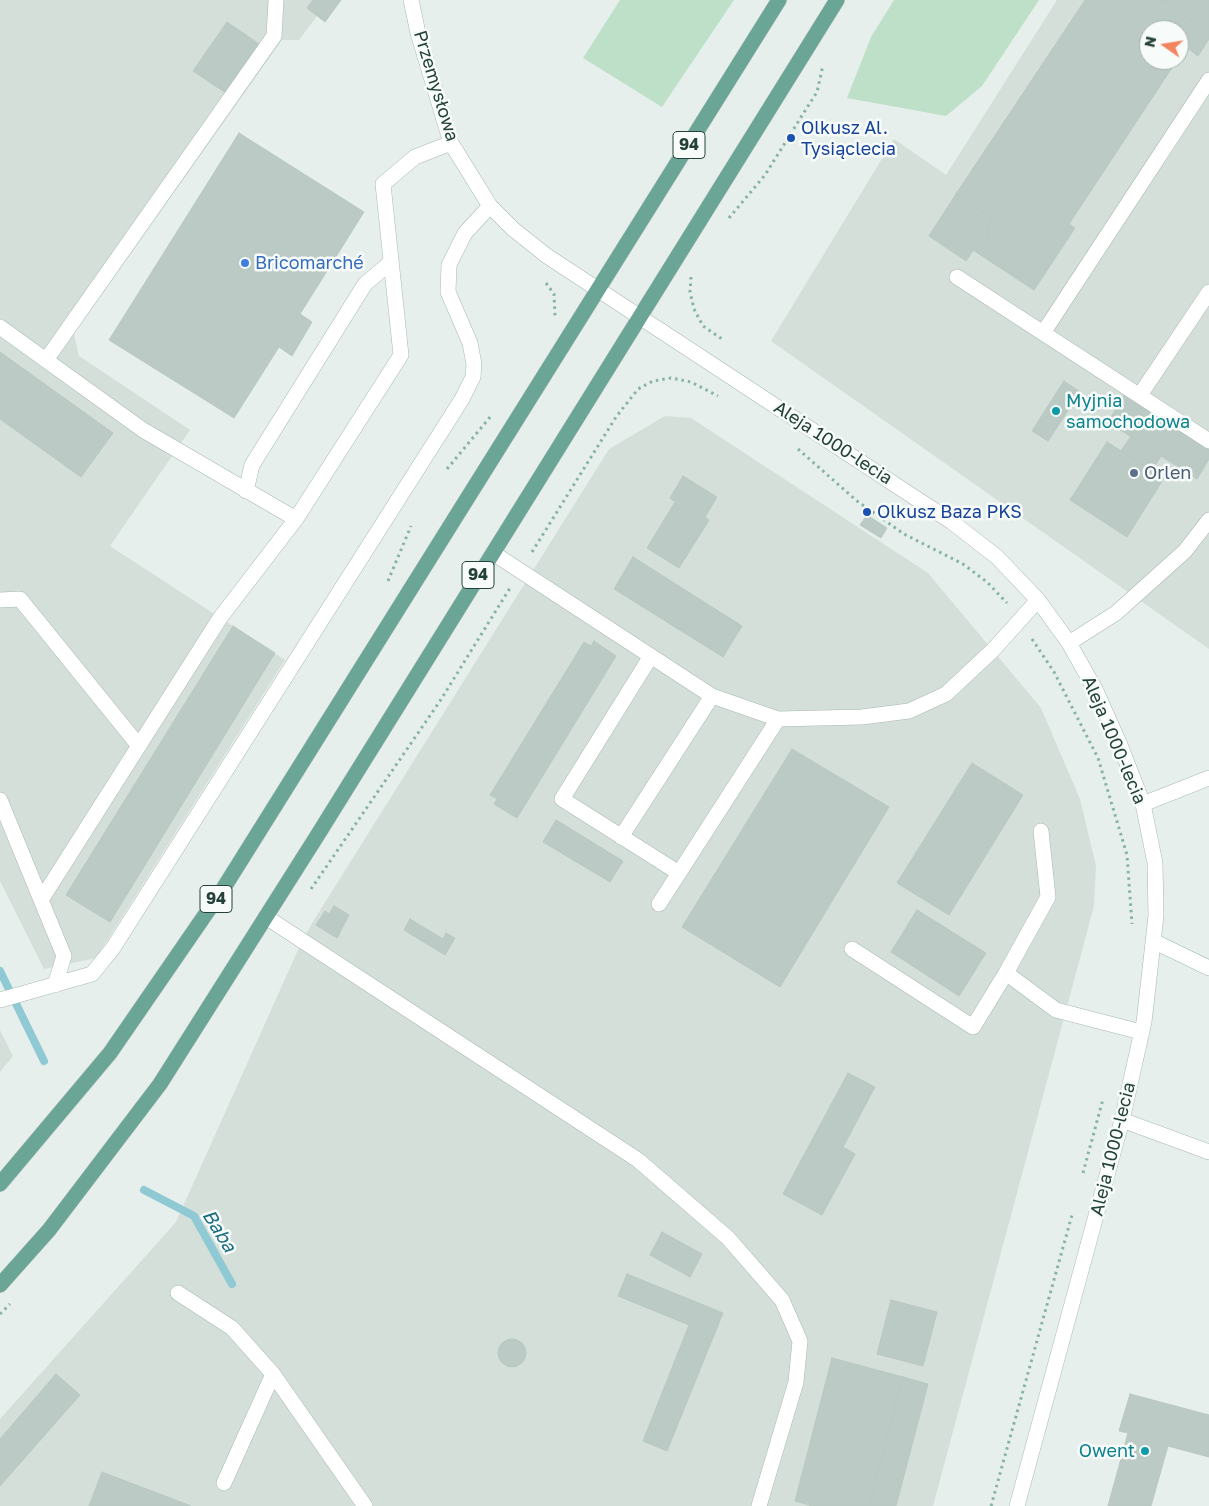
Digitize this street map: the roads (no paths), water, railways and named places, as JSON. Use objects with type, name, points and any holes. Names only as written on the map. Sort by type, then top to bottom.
[{"type":"main road","name":"94","points":[[0,1184],[110,1054],[223,889],[779,0]]},
{"type":"main road","name":"94","points":[[0,1285],[55,1223],[160,1084],[837,0]]},
{"type":"street","points":[[46,360],[274,36],[276,0]]},
{"type":"street","name":"Przemysłowa","points":[[411,0],[418,33],[451,143],[490,206],[513,229],[547,256],[598,289]]},
{"type":"street","points":[[1043,332],[1209,80]]},
{"type":"street","points":[[41,900],[220,618],[296,520],[401,355],[383,184],[415,158],[451,143]]},
{"type":"street","points":[[0,1000],[92,974],[113,948],[462,399],[473,377],[474,364],[470,343],[448,292],[449,265],[465,233],[490,206]]},
{"type":"street","points":[[246,491],[252,465],[365,284],[391,262]]},
{"type":"street","points":[[957,277],[1209,441]]},
{"type":"street","name":"Aleja 1000-lecia","points":[[598,289],[952,522],[997,558],[1038,600],[1069,643],[1096,691],[1143,804],[1154,863],[1156,916],[1141,1032],[1122,1120],[1017,1506]]},
{"type":"street","points":[[1140,395],[1207,301]]},
{"type":"street","points":[[0,326],[144,430],[296,520]]},
{"type":"street","points":[[1069,643],[1116,613],[1185,551],[1209,520]]},
{"type":"street","points":[[492,552],[712,696],[778,719],[862,717],[909,711],[946,694],[993,650],[1038,600]]},
{"type":"street","points":[[0,600],[20,599],[139,746]]},
{"type":"street","points":[[651,656],[562,799],[680,873]]},
{"type":"street","points":[[622,837],[712,696]]},
{"type":"street","points":[[659,904],[778,719]]},
{"type":"street","points":[[1143,804],[1209,778]]},
{"type":"street","points":[[0,800],[64,956],[49,987]]},
{"type":"street","points":[[852,949],[973,1027],[1006,973],[1048,897],[1041,831]]},
{"type":"street","points":[[266,917],[638,1160],[728,1238],[782,1300],[800,1341],[796,1382],[759,1506]]},
{"type":"street","points":[[1152,942],[1209,968]]},
{"type":"street","points":[[1006,973],[1056,1010],[1141,1032]]},
{"type":"street","points":[[1122,1120],[1209,1152]]},
{"type":"street","points":[[178,1293],[232,1328],[273,1374],[365,1506]]},
{"type":"street","points":[[224,1483],[273,1374]]},
{"type":"waterway","name":"Baba","points":[[0,971],[44,1061]]},
{"type":"waterway","name":"Baba","points":[[144,1190],[194,1216],[232,1284]]},
{"type":"place","name":"Olkusz Al. Tysiąclecia","points":[[791,138]]},
{"type":"place","name":"Bricomarché","points":[[245,263]]},
{"type":"place","name":"Myjnia samochodowa","points":[[1056,411]]},
{"type":"place","name":"Orlen","points":[[1134,473]]},
{"type":"place","name":"Olkusz Baza PKS","points":[[867,512]]},
{"type":"place","name":"Owent","points":[[1145,1451]]}]
